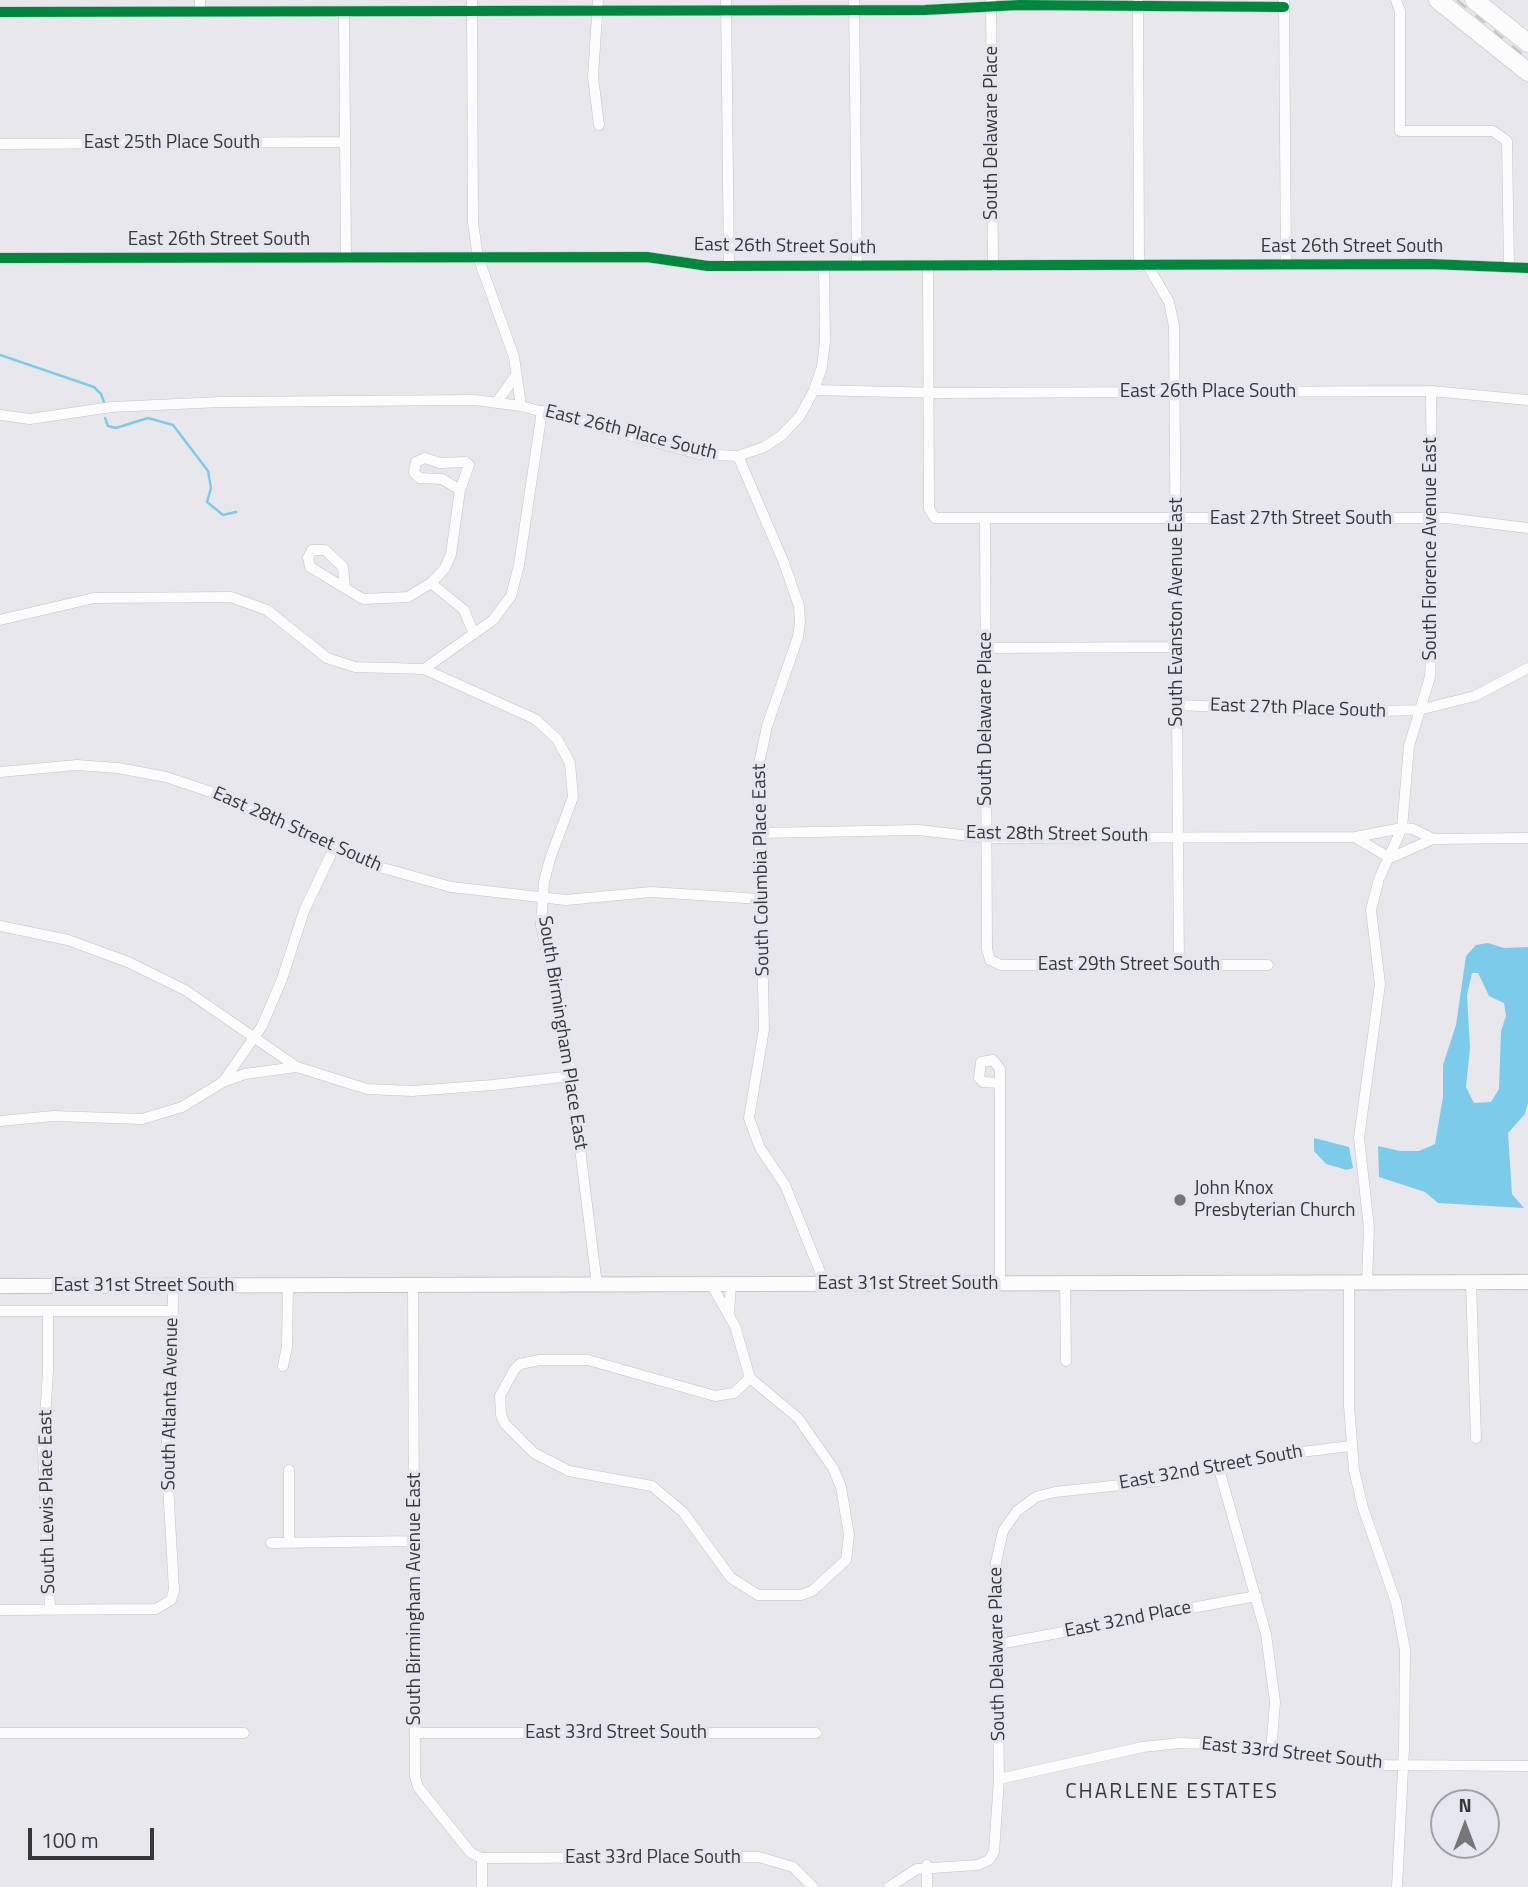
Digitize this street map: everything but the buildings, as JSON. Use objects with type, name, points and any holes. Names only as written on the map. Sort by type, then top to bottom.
[{"type":"highway","points":[[1438,0],[1528,72]]},
{"type":"highway","points":[[1474,0],[1528,43]]},
{"type":"main road","name":"East 31st Street South","points":[[0,1286],[1528,1282]]},
{"type":"street","points":[[200,0],[200,12]]},
{"type":"street","points":[[472,0],[472,212],[478,257],[509,338],[522,406]]},
{"type":"street","points":[[598,0],[593,77],[600,125]]},
{"type":"street","points":[[1396,0],[1400,11],[1400,131],[1493,131],[1504,136],[1508,147],[1509,268]]},
{"type":"street","points":[[0,12],[472,12],[991,3],[1284,3],[1286,265]]},
{"type":"street","name":"South Delaware Place","points":[[991,3],[993,266]]},
{"type":"street","name":"South Evanston Avenue East","points":[[1138,3],[1144,266],[1173,314],[1177,519],[1179,965]]},
{"type":"street","points":[[853,5],[857,266]]},
{"type":"street","points":[[726,6],[729,266]]},
{"type":"street","points":[[344,12],[346,258]]},
{"type":"street","name":"East 25th Place South","points":[[0,144],[344,142]]},
{"type":"street","name":"East 26th Street South","points":[[0,258],[659,257],[697,265],[729,266],[1430,264],[1528,268]]},
{"type":"street","points":[[928,265],[929,392]]},
{"type":"street","points":[[814,390],[822,367],[825,341],[824,266]]},
{"type":"street","points":[[497,402],[516,375]]},
{"type":"street","name":"East 26th Place South","points":[[0,415],[30,419],[112,407],[221,402],[497,402],[542,411],[699,454],[737,456],[764,447],[781,436],[800,416],[814,390],[1431,391],[1528,400]]},
{"type":"street","name":"South Florence Avenue East","points":[[1367,1283],[1369,1228],[1359,1138],[1380,984],[1371,909],[1379,879],[1402,828],[1409,746],[1428,689],[1431,664],[1431,391]]},
{"type":"street","name":"East 27th Street South","points":[[929,392],[929,509],[935,518],[1432,518],[1484,521],[1528,528]]},
{"type":"street","points":[[0,620],[94,598],[231,597],[267,610],[318,652],[336,662],[355,667],[424,669],[501,612],[511,596],[519,565],[542,411]]},
{"type":"street","name":"South Columbia Place East","points":[[737,456],[784,563],[799,606],[800,622],[798,637],[762,746],[758,769],[764,1029],[749,1118],[760,1148],[785,1185],[825,1284]]},
{"type":"street","points":[[345,587],[363,599],[386,600],[408,597],[432,583],[445,568],[452,554],[460,490],[469,470],[466,462],[440,463],[425,458],[416,462],[414,471],[419,478],[442,479],[460,490]]},
{"type":"street","name":"South Delaware Place","points":[[985,520],[987,949],[990,960]]},
{"type":"street","points":[[432,583],[464,610],[474,634]]},
{"type":"street","points":[[985,648],[1177,647]]},
{"type":"street","points":[[447,654],[448,679]]},
{"type":"street","name":"East 27th Place South","points":[[1177,705],[1346,712],[1419,710],[1475,696],[1528,668]]},
{"type":"street","name":"South Birmingham Place East","points":[[424,669],[535,719],[557,739],[565,751],[572,774],[573,797],[550,859],[541,925],[572,1076],[597,1285]]},
{"type":"street","name":"East 28th Street South","points":[[0,772],[77,765],[155,775],[211,792],[333,850],[428,883],[489,892],[543,895],[566,900],[634,892],[673,892],[761,899]]},
{"type":"street","points":[[1402,828],[1413,829],[1433,839]]},
{"type":"street","name":"East 28th Street South","points":[[760,833],[919,830],[986,838],[1355,837],[1402,828]]},
{"type":"street","points":[[1355,837],[1390,858],[1433,839],[1528,838]]},
{"type":"street","points":[[223,1082],[255,1038],[282,979],[304,911],[333,850]]},
{"type":"street","points":[[0,926],[68,940],[128,962],[185,990],[297,1067],[367,1089],[412,1091],[493,1086],[572,1076]]},
{"type":"street","name":"East 29th Street South","points":[[990,960],[1001,965],[1268,965]]},
{"type":"street","points":[[0,1121],[53,1116],[142,1119],[182,1107],[223,1082],[245,1074],[297,1067]]},
{"type":"street","points":[[1000,1083],[1000,1283]]},
{"type":"street","points":[[1471,1282],[1476,1438]]},
{"type":"street","points":[[1065,1283],[1066,1361]]},
{"type":"street","points":[[1349,1283],[1351,1446],[1363,1508],[1402,1625],[1406,1672],[1404,1766],[1396,1887]]},
{"type":"street","points":[[711,1284],[729,1315],[750,1378],[798,1418],[833,1468],[841,1487],[849,1552],[841,1567],[823,1583],[801,1595],[768,1596],[745,1588],[722,1567],[683,1512],[652,1486],[555,1465],[523,1446],[501,1415],[502,1389],[514,1370],[520,1364],[540,1360],[588,1360],[715,1396],[734,1393],[750,1378]]},
{"type":"street","points":[[729,1315],[731,1284]]},
{"type":"street","name":"South Birmingham Avenue East","points":[[413,1285],[415,1776],[418,1787],[471,1853],[482,1858]]},
{"type":"street","name":"South Atlanta Avenue","points":[[50,1609],[156,1609],[167,1605],[174,1590],[166,1449],[172,1381],[173,1286]]},
{"type":"street","points":[[283,1366],[287,1347],[288,1286]]},
{"type":"street","name":"East 31st Street South","points":[[0,1311],[173,1311]]},
{"type":"street","name":"South Lewis Place East","points":[[48,1312],[48,1371],[43,1450],[50,1609]]},
{"type":"street","name":"East 32nd Street South","points":[[1003,1531],[1021,1507],[1046,1494],[1159,1481],[1276,1455],[1351,1446]]},
{"type":"street","points":[[1219,1469],[1256,1596],[1272,1669],[1275,1702],[1271,1751]]},
{"type":"street","points":[[289,1470],[289,1542]]},
{"type":"street","name":"South Delaware Place","points":[[999,1779],[996,1562],[1003,1531]]},
{"type":"street","points":[[271,1543],[415,1541]]},
{"type":"street","name":"East 32nd Place","points":[[999,1644],[1256,1596]]},
{"type":"street","points":[[0,1609],[50,1609]]},
{"type":"street","points":[[0,1733],[244,1733]]},
{"type":"street","name":"East 33rd Street South","points":[[416,1733],[816,1733]]},
{"type":"street","name":"East 33rd Street South","points":[[999,1779],[1163,1744],[1204,1743],[1404,1766],[1528,1766]]},
{"type":"street","points":[[889,1887],[907,1873],[927,1866],[978,1865],[989,1860],[998,1839],[999,1779]]},
{"type":"street","name":"East 33rd Place South","points":[[482,1858],[759,1857],[793,1867],[813,1887]]},
{"type":"street","points":[[482,1858],[482,1887]]},
{"type":"street","points":[[927,1866],[927,1887]]},
{"type":"water","points":[[1488,943],[1504,948],[1528,947],[1528,1103],[1525,1114],[1508,1133],[1512,1194],[1524,1208],[1438,1203],[1425,1192],[1379,1177],[1378,1146],[1400,1151],[1419,1151],[1435,1144],[1443,1097],[1443,1065],[1456,1025],[1466,956],[1476,945]],"holes":[[[1472,973],[1478,973],[1489,996],[1504,1003],[1506,1016],[1501,1031],[1499,1089],[1491,1102],[1474,1103],[1466,1087],[1470,1048],[1467,995]]]},
{"type":"water","points":[[1314,1138],[1349,1147],[1353,1168],[1347,1170],[1326,1164],[1314,1151]]},
{"type":"waterway","points":[[0,355],[94,387],[101,394],[105,405]]},
{"type":"waterway","points":[[105,418],[108,426],[116,428],[148,418],[173,425],[208,471],[211,488],[207,502],[223,515],[236,512]]},
{"type":"railway","points":[[1457,0],[1528,59]]},
{"type":"cycle path","points":[[0,12],[925,10],[1019,5],[1284,7]]},
{"type":"cycle path","points":[[0,258],[647,257],[708,266],[1430,264],[1528,268]]},
{"type":"place","name":"John Knox Presbyterian Church","points":[[1180,1200]]},
{"type":"district","name":"CHARLENE ESTATES","points":[[1172,1793]]}]
